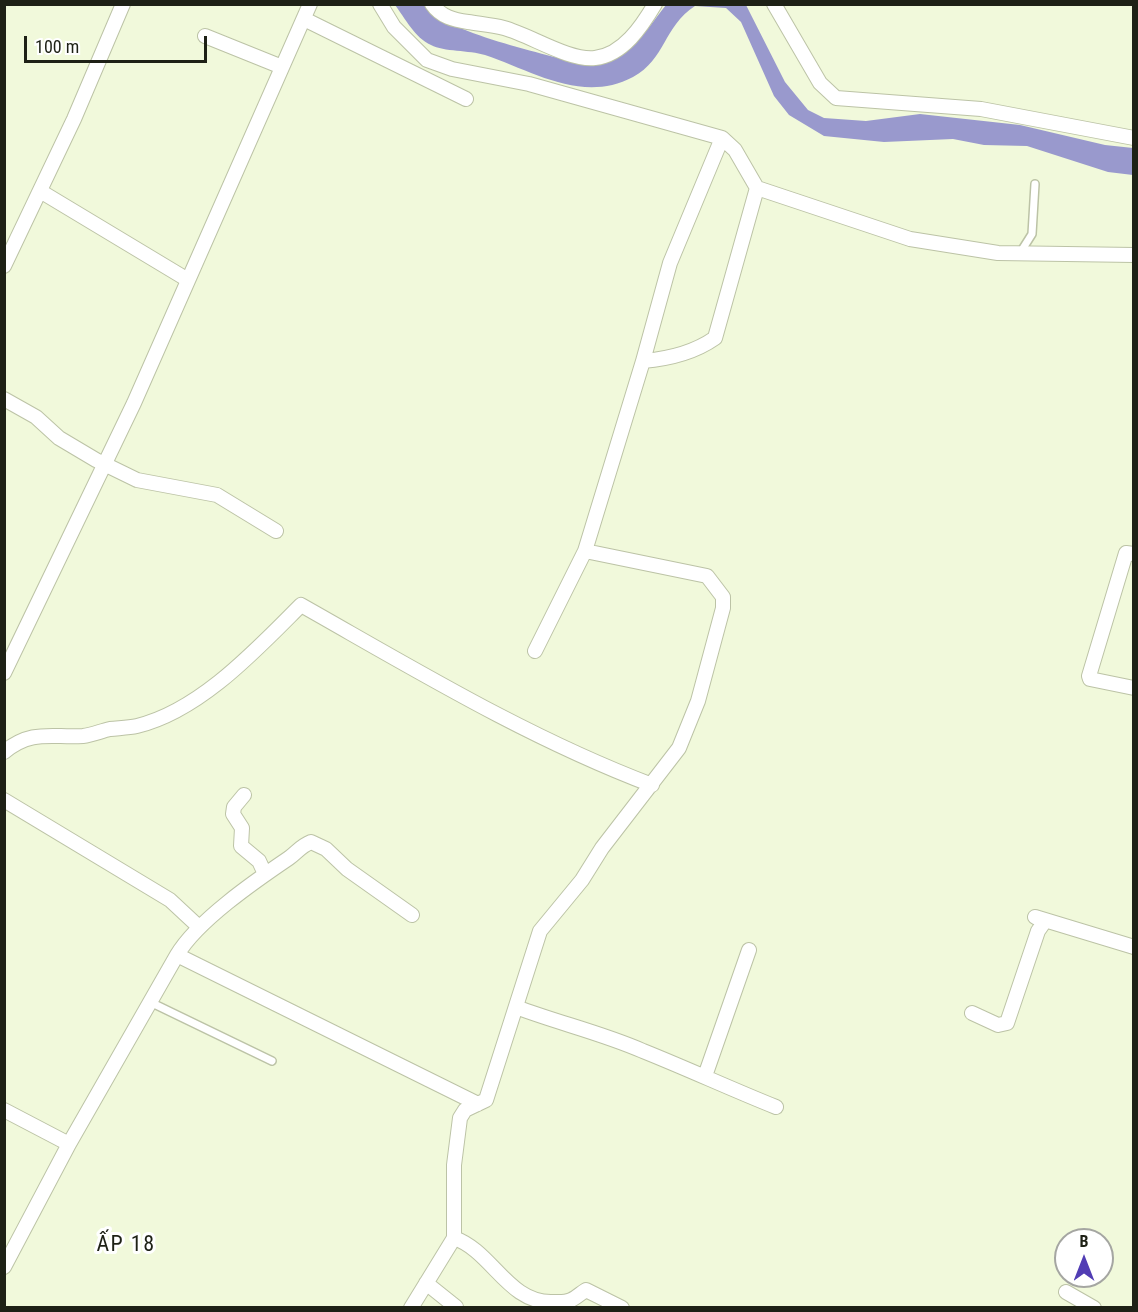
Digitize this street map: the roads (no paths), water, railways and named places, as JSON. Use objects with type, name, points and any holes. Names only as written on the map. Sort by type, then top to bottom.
[{"type":"street","points":[[4,266],[123,4]]},
{"type":"street","points":[[4,673],[105,464],[310,4]]},
{"type":"street","points":[[380,4],[394,27],[427,60],[452,69],[529,84],[722,138],[735,150],[758,188],[910,239],[998,253],[1134,255]]},
{"type":"street","points":[[432,4],[445,16],[455,21],[504,28],[577,56],[596,58],[621,46],[642,26],[655,4]]},
{"type":"street","points":[[774,4],[820,83],[836,98],[981,109],[1134,138]]},
{"type":"street","points":[[304,19],[466,99]]},
{"type":"street","points":[[205,36],[282,67]]},
{"type":"street","points":[[535,651],[585,551],[643,361],[670,263],[722,138]]},
{"type":"street","points":[[643,361],[703,346],[715,338],[758,188]]},
{"type":"street","points":[[40,190],[188,280]]},
{"type":"street","points":[[4,399],[36,417],[69,445],[137,480],[218,495],[276,531]]},
{"type":"street","points":[[411,1308],[454,1238],[456,1139],[460,1118],[465,1110],[486,1100],[540,931],[680,748],[698,701],[723,608],[723,597],[712,581],[701,574],[585,551]]},
{"type":"street","points":[[1134,554],[1126,552],[1089,676],[1090,679],[1134,688]]},
{"type":"street","points":[[4,752],[16,742],[53,734],[83,736],[136,726],[158,719],[192,700],[246,661],[301,605],[528,733],[586,761],[652,785]]},
{"type":"street","points":[[244,795],[234,807],[232,814],[242,828],[241,846],[259,861],[265,874]]},
{"type":"street","points":[[4,800],[170,900],[199,927]]},
{"type":"street","points":[[4,1267],[69,1144],[150,1002],[177,955],[199,927],[265,874],[292,856],[300,846],[310,842],[326,849],[347,869],[412,915]]},
{"type":"street","points":[[972,1013],[998,1025],[1007,1023],[1040,919],[1134,947]]},
{"type":"street","points":[[705,1076],[749,950]]},
{"type":"street","points":[[177,955],[467,1096],[478,1104]]},
{"type":"street","points":[[516,1007],[567,1026],[597,1033],[776,1107]]},
{"type":"street","points":[[4,1110],[69,1144]]},
{"type":"street","points":[[454,1238],[468,1245],[512,1287],[530,1298],[544,1302],[566,1302],[586,1290],[622,1308]]},
{"type":"street","points":[[426,1283],[456,1306]]},
{"type":"street","points":[[1066,1292],[1094,1308]]},
{"type":"lane","points":[[1019,254],[1032,234],[1035,184]]},
{"type":"lane","points":[[150,1002],[272,1061]]},
{"type":"water","points":[[395,5],[424,5],[435,15],[474,33],[523,49],[585,65],[601,63],[624,53],[641,37],[666,5],[746,5],[785,82],[808,110],[824,118],[866,121],[920,114],[1020,125],[1105,145],[1133,148],[1133,175],[1108,172],[1027,146],[984,145],[953,139],[884,142],[824,136],[789,115],[774,96],[741,22],[726,8],[695,6],[676,23],[659,52],[644,70],[614,84],[595,87],[558,82],[485,55],[436,47],[420,38]]},
{"type":"district","name":"ẤP 18","points":[[126,1245]]}]
